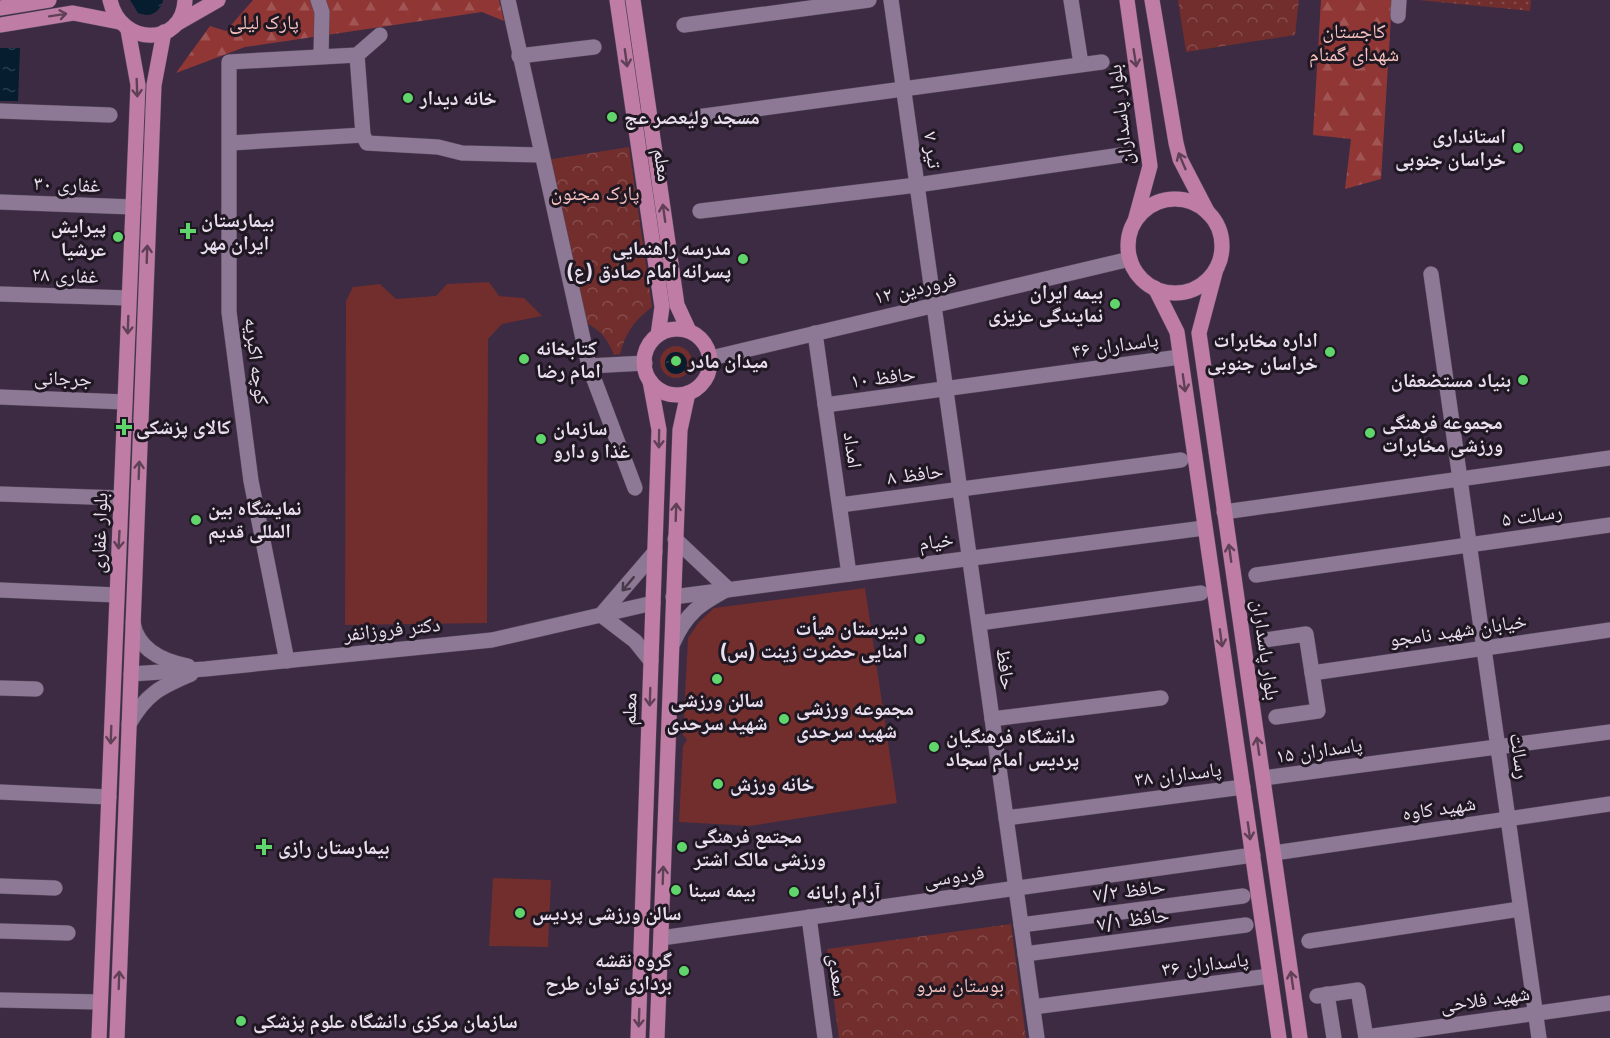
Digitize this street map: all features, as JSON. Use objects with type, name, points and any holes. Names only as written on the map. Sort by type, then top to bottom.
[{"type":"main road","points":[[0,8],[49,0]]},
{"type":"main road","name":"بلوار غفاری","points":[[99,1038],[138,85],[123,26],[110,0]]},
{"type":"main road","name":"بلوار غفاری","points":[[117,1038],[154,85],[169,29],[181,15],[185,0]]},
{"type":"main road","points":[[0,25],[73,13],[123,26],[139,35],[169,29],[218,0]]},
{"type":"main road","name":"معلم","points":[[617,0],[662,307],[658,335]]},
{"type":"main road","name":"معلم","points":[[633,0],[677,305],[688,332]]},
{"type":"main road","name":"بلوار پاسداران","points":[[1127,0],[1150,166],[1134,223]]},
{"type":"main road","points":[[1152,0],[1180,159],[1215,223],[1221,240],[1220,258],[1216,269],[1204,283],[1187,291],[1175,293],[1155,288],[1142,280],[1130,259],[1128,247],[1134,223],[1151,206],[1175,200],[1198,206],[1208,213]]},
{"type":"main road","name":"بلوار پاسداران","points":[[1216,269],[1199,333],[1300,1038]]},
{"type":"main road","points":[[1155,288],[1178,332],[1204,528],[1279,1038]]},
{"type":"main road","points":[[669,330],[688,332],[704,342],[711,358],[705,379],[688,393],[672,395],[660,390],[650,381],[645,363],[649,345],[658,335],[669,330]]},
{"type":"main road","name":"معلم","points":[[638,1038],[659,430],[650,381]]},
{"type":"main road","name":"معلم","points":[[657,1038],[680,430],[688,393]]},
{"type":"street","points":[[318,0],[322,12],[321,55],[357,55],[380,35]]},
{"type":"street","points":[[508,0],[589,366],[634,488]]},
{"type":"street","points":[[684,26],[869,0]]},
{"type":"street","name":"۷ تیر","points":[[891,0],[933,305]]},
{"type":"street","points":[[1071,0],[1081,64]]},
{"type":"street","points":[[1398,16],[1399,0]]},
{"type":"street","points":[[519,56],[594,47]]},
{"type":"street","name":"کوچه اکبریه","points":[[287,661],[251,481],[230,312],[229,62],[321,55]]},
{"type":"street","points":[[357,55],[363,135],[367,143],[438,147],[462,153],[541,154]]},
{"type":"street","points":[[697,117],[1102,62]]},
{"type":"street","points":[[0,111],[110,115]]},
{"type":"street","points":[[230,143],[363,135]]},
{"type":"street","points":[[700,211],[1024,170],[1128,154]]},
{"type":"street","name":"غفاری ۳۰","points":[[0,202],[133,207]]},
{"type":"street","name":"۱۲ فروردین","points":[[711,358],[1130,259]]},
{"type":"street","name":"رسالت","points":[[1431,274],[1539,1038]]},
{"type":"street","name":"غفاری ۲۸","points":[[0,294],[129,298]]},
{"type":"street","name":"حافظ","points":[[933,305],[1037,1038]]},
{"type":"street","name":"امداد","points":[[815,333],[849,574]]},
{"type":"street","name":"پاسداران ۴۶","points":[[946,390],[1180,357]]},
{"type":"street","points":[[589,366],[645,363]]},
{"type":"street","name":"حافظ ۱۰","points":[[825,405],[946,390]]},
{"type":"street","name":"جرجانی","points":[[0,397],[125,402]]},
{"type":"street","points":[[1224,512],[1610,458]]},
{"type":"street","name":"حافظ ۸","points":[[840,506],[1181,460]]},
{"type":"street","points":[[0,494],[121,498]]},
{"type":"street","name":"رسالت ۵","points":[[1256,575],[1606,526]]},
{"type":"street","name":"خیام","points":[[673,597],[1204,528]]},
{"type":"street","points":[[671,646],[681,625],[700,604],[728,589],[675,539]]},
{"type":"street","points":[[651,661],[635,640],[601,615],[655,552]]},
{"type":"street","points":[[0,590],[117,595]]},
{"type":"street","points":[[979,622],[1201,593]]},
{"type":"street","name":"دکتر فروزانفر","points":[[131,674],[205,669],[492,640],[653,603]]},
{"type":"street","points":[[133,621],[136,637],[155,654],[179,664],[205,669]]},
{"type":"street","name":"خیابان شهید نامجو","points":[[1312,673],[1610,630]]},
{"type":"street","points":[[1265,640],[1306,634],[1318,711],[1276,717]]},
{"type":"street","points":[[129,724],[141,703],[153,693],[172,682],[205,669]]},
{"type":"street","points":[[0,688],[36,689]]},
{"type":"street","points":[[992,719],[1161,698]]},
{"type":"street","name":"پاسداران ۱۵","points":[[1263,778],[1610,732]]},
{"type":"street","name":"پاسداران ۳۸","points":[[1006,818],[1243,787]]},
{"type":"street","points":[[0,792],[109,797]]},
{"type":"street","name":"شهید کاوه","points":[[1274,853],[1610,804]]},
{"type":"street","name":"فردوسی","points":[[661,938],[1253,855]]},
{"type":"street","points":[[0,886],[55,888]]},
{"type":"street","name":"حافظ ۷/۲","points":[[1021,924],[1243,896]]},
{"type":"street","points":[[1309,941],[1520,909]]},
{"type":"street","name":"سعدی","points":[[809,917],[825,1038]]},
{"type":"street","name":"حافظ ۷/۱","points":[[1025,954],[1246,925]]},
{"type":"street","points":[[0,931],[68,933]]},
{"type":"street","name":"پاسداران ۳۶","points":[[1033,1007],[1270,976]]},
{"type":"street","points":[[1334,1038],[1322,995],[1358,990],[1366,1038]]},
{"type":"street","points":[[0,1000],[100,1008]]},
{"type":"street","name":"شهید فلاحی","points":[[1366,1038],[1610,1003]]},
{"type":"street","points":[[0,1009],[100,1008]]},
{"type":"green space","name":"پارک لیلی","points":[[253,0],[499,0],[504,21],[482,12],[245,47],[176,73],[210,26],[226,31]]},
{"type":"green space","points":[[1178,0],[1299,0],[1295,35],[1186,52]]},
{"type":"green space","name":"کاجستان شهدای گمنام","points":[[1321,0],[1392,0],[1381,179],[1345,189],[1351,139],[1313,135]]},
{"type":"green space","points":[[1418,0],[1531,0],[1530,11]]},
{"type":"green space","name":"پارک مجنون","points":[[629,147],[652,307],[632,328],[620,354],[614,355],[602,334],[582,321],[547,160]]},
{"type":"green space","points":[[489,282],[499,296],[524,298],[542,316],[502,324],[488,339],[487,623],[345,625],[346,301],[353,287],[380,284],[396,299],[436,296],[447,284]]},
{"type":"green space","points":[[676,346],[687,351],[692,362],[687,373],[676,378],[665,373],[660,362],[665,351]]},
{"type":"green space","name":"مجموعه ورزشی شهید سرحدی","points":[[865,588],[897,803],[750,826],[679,822],[683,746],[687,740],[683,735],[688,638],[699,622],[714,608]]},
{"type":"green space","name":"سالن ورزشی پردیس","points":[[493,878],[551,880],[548,947],[489,946]]},
{"type":"green space","name":"بوستان سرو","points":[[1011,924],[1026,1038],[839,1038],[827,949]]},
{"type":"water","points":[[130,0],[163,1],[156,11],[146,15],[138,13]]},
{"type":"water","points":[[0,48],[20,48],[18,101],[0,101]]},
{"type":"water","points":[[676,352],[684,355],[687,363],[684,371],[676,374],[668,371],[665,363],[668,355]]},
{"type":"place","name":"خانه دیدار","points":[[408,98]]},
{"type":"place","name":"مسجد ولیعصر عج","points":[[612,117]]},
{"type":"place","name":"استانداری خراسان جنوبی","points":[[1518,148]]},
{"type":"place","name":"بیمارستان ایران مهر","points":[[188,231]]},
{"type":"place","name":"پیرایش عرشیا","points":[[118,237]]},
{"type":"place","name":"مدرسه راهنمایی پسرانه امام صادق (ع)","points":[[743,259]]},
{"type":"place","name":"بیمه ایران نمایندگی عزیزی","points":[[1115,304]]},
{"type":"place","name":"اداره مخابرات خراسان جنوبی","points":[[1330,352]]},
{"type":"place","name":"کتابخانه امام رضا","points":[[524,359]]},
{"type":"place","name":"میدان مادر","points":[[676,361]]},
{"type":"place","name":"بنیاد مستضعفان","points":[[1523,380]]},
{"type":"place","name":"کالای پزشکی","points":[[124,427]]},
{"type":"place","name":"مجموعه فرهنگی ورزشی مخابرات","points":[[1370,433]]},
{"type":"place","name":"سازمان غذا و دارو","points":[[541,439]]},
{"type":"place","name":"نمایشگاه بین المللی قدیم","points":[[196,520]]},
{"type":"place","name":"دبیرستان هیأت امنایی حضرت زینت (س)","points":[[920,639]]},
{"type":"place","name":"سالن ورزشی شهید سرحدی","points":[[717,679]]},
{"type":"place","name":"مجموعه ورزشی شهید سرحدی","points":[[784,719]]},
{"type":"place","name":"دانشگاه فرهنگیان پردیس امام سجاد","points":[[934,747]]},
{"type":"place","name":"خانه ورزش","points":[[718,784]]},
{"type":"place","name":"بیمارستان رازی","points":[[264,847]]},
{"type":"place","name":"مجتمع فرهنگی ورزشی مالک اشتر","points":[[682,847]]},
{"type":"place","name":"بیمه سینا","points":[[676,890]]},
{"type":"place","name":"آرام رایانه","points":[[794,892]]},
{"type":"place","name":"سالن ورزشی پردیس","points":[[520,913]]},
{"type":"place","name":"گروه نقشه برداری توان طرح","points":[[684,971]]},
{"type":"place","name":"سازمان مرکزی دانشگاه علوم پزشکی","points":[[241,1021]]}]
